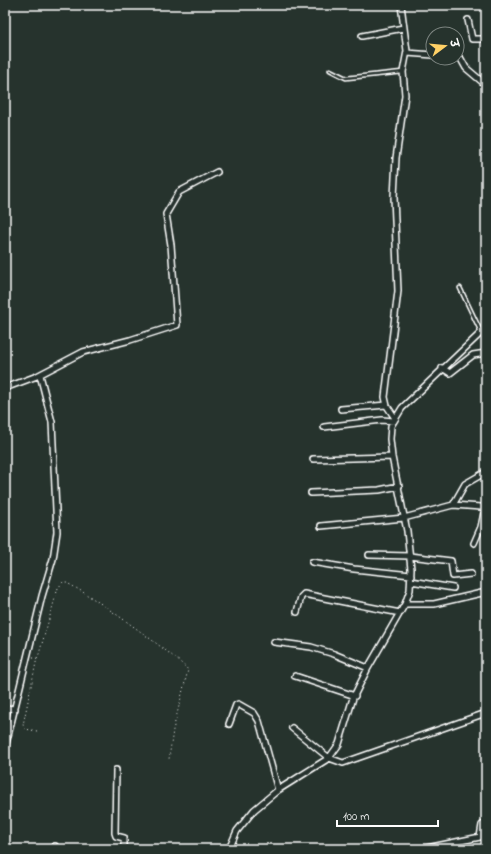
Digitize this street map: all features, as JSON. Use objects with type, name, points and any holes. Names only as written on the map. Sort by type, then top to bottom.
[{"type":"street","points":[[394,420],[386,405],[386,387],[397,302],[394,197],[396,147],[404,95],[403,72],[407,53],[401,5]]},
{"type":"street","points":[[468,20],[472,40],[486,39]]},
{"type":"street","points":[[362,36],[403,28]]},
{"type":"street","points":[[407,53],[425,54]]},
{"type":"street","points":[[465,66],[486,84]]},
{"type":"street","points":[[5,388],[40,375],[83,352],[130,340],[177,325],[171,246],[166,214],[179,192],[217,172]]},
{"type":"street","points":[[229,849],[237,831],[249,816],[278,790],[329,758],[339,744],[354,696],[368,668],[405,604],[410,590],[410,556],[399,486],[392,457],[390,432],[394,420],[402,408],[442,368],[486,328]]},
{"type":"street","points":[[442,368],[450,374],[473,355],[486,353]]},
{"type":"street","points":[[5,748],[27,656],[53,559],[57,532],[52,422],[40,375]]},
{"type":"street","points":[[341,409],[386,405]]},
{"type":"street","points":[[324,427],[394,420]]},
{"type":"street","points":[[313,459],[392,457]]},
{"type":"street","points":[[453,505],[465,484],[486,472]]},
{"type":"street","points":[[311,493],[379,490],[399,486]]},
{"type":"street","points":[[321,526],[404,518],[453,505],[486,509],[481,527],[474,543]]},
{"type":"street","points":[[369,555],[410,556],[452,562],[453,576],[471,574]]},
{"type":"street","points":[[312,562],[354,569],[411,574]]},
{"type":"street","points":[[411,581],[453,588]]},
{"type":"street","points":[[405,604],[434,604],[486,592]]},
{"type":"street","points":[[297,612],[301,597],[304,594],[400,613]]},
{"type":"street","points":[[274,642],[311,647],[334,654],[368,668]]},
{"type":"street","points":[[295,676],[354,696]]},
{"type":"street","points":[[229,724],[237,704],[240,704],[256,716],[264,735],[278,790]]},
{"type":"street","points":[[5,708],[15,709]]},
{"type":"street","points":[[292,728],[329,758],[338,763],[345,762],[486,713]]},
{"type":"street","points":[[116,770],[115,833],[116,836],[124,838],[124,849]]},
{"type":"street","points":[[422,849],[480,837],[482,825],[486,822]]},
{"type":"lane","points":[[330,70],[346,78],[403,72]]},
{"type":"lane","points":[[460,288],[482,332]]},
{"type":"path","points":[[37,731],[25,729],[23,725],[37,658],[58,588],[61,583],[65,582],[92,597],[187,668],[188,671],[172,730],[169,759]]},
{"type":"path","points":[[27,656],[37,658]]}]
